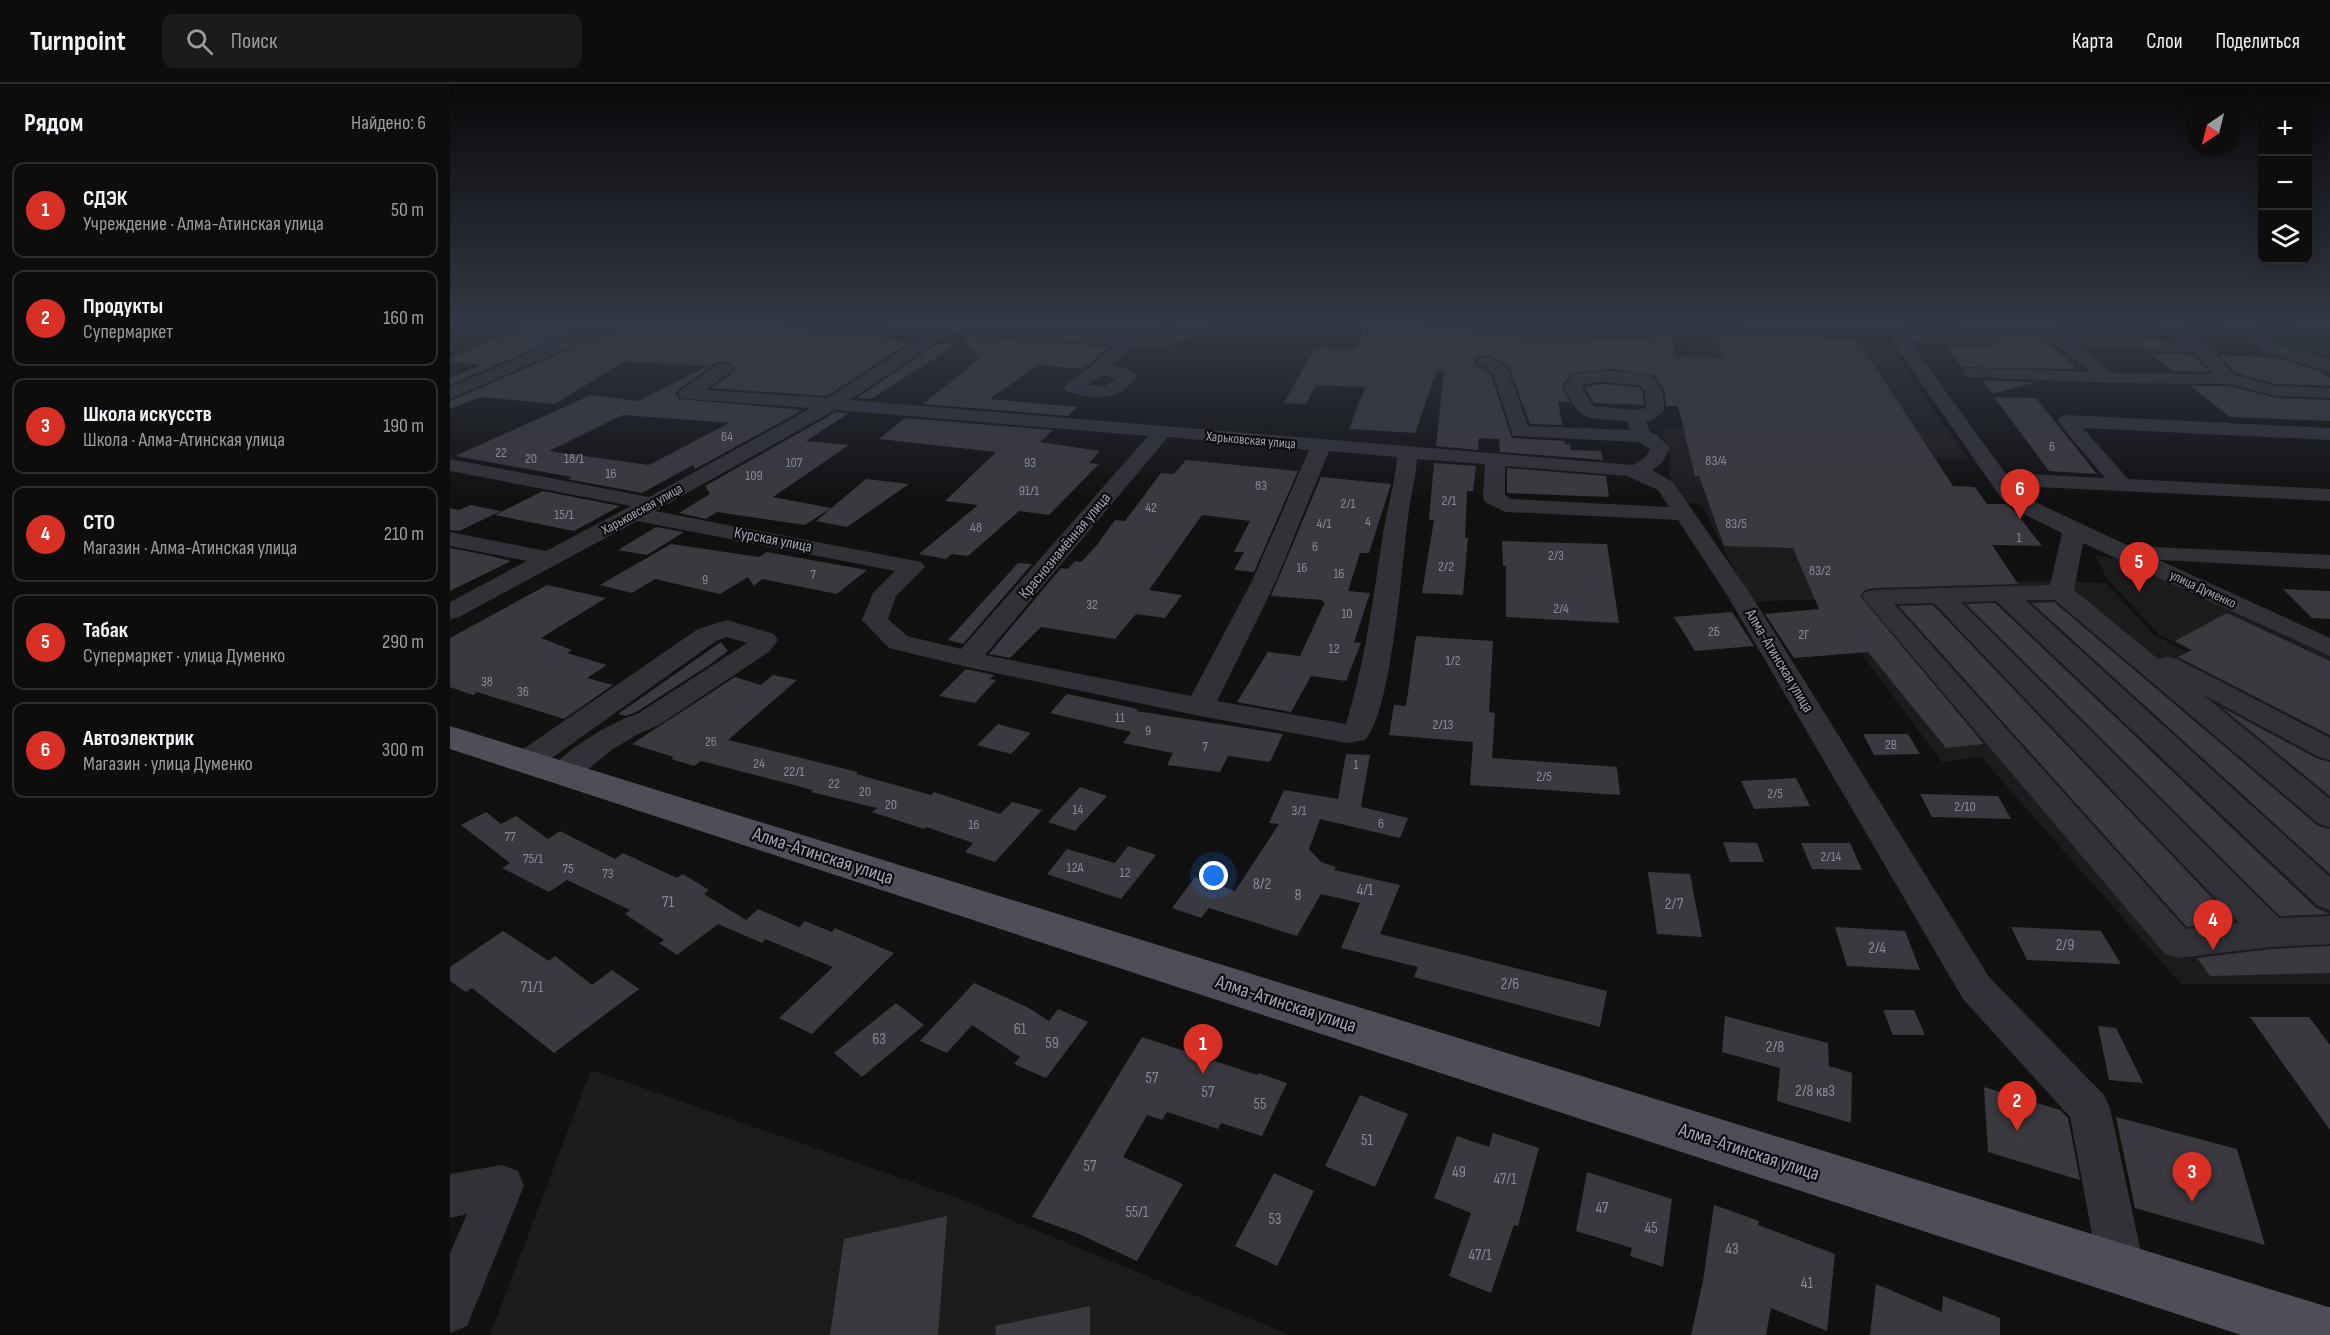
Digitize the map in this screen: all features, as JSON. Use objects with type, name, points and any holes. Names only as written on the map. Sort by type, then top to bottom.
[{"type":"main road","name":"Алма-Атинская улица","points":[[450,737],[2328,1335]]},
{"type":"street","points":[[450,394],[481,380]]},
{"type":"street","name":"Харьковская улица","points":[[706,380],[687,394],[833,403],[1638,471],[1675,500]]},
{"type":"street","name":"Харьковская улица","points":[[450,612],[643,509],[833,403],[867,380]]},
{"type":"street","points":[[1505,380],[1520,432],[1642,436],[1650,439],[1660,448],[1655,459],[1638,471]]},
{"type":"street","name":"улица Думенко","points":[[1929,380],[2009,493],[2027,507],[2330,648]]},
{"type":"street","points":[[2234,380],[2276,391],[2330,393]]},
{"type":"street","points":[[1635,416],[1642,436]]},
{"type":"street","points":[[2123,486],[2067,421],[2330,434]]},
{"type":"street","name":"Краснознамённая улица","points":[[967,659],[1162,432]]},
{"type":"street","points":[[1200,707],[1264,581],[1322,446]]},
{"type":"street","points":[[967,659],[1200,707],[1347,734],[1355,733],[1359,729],[1374,678],[1397,514],[1406,478],[1407,453]]},
{"type":"street","points":[[1495,460],[1494,498],[1506,505],[1675,500]]},
{"type":"street","name":"Курская улица","points":[[450,465],[913,567],[885,592],[875,620],[898,642],[967,659]]},
{"type":"street","points":[[1999,479],[2330,495]]},
{"type":"street","name":"Алма-Атинская улица","points":[[1675,500],[1738,595],[1976,988],[2090,1108],[2122,1270]]},
{"type":"street","points":[[2061,592],[2074,530]]},
{"type":"street","points":[[450,539],[550,559]]},
{"type":"street","points":[[2120,552],[2330,562]]},
{"type":"street","points":[[2330,816],[2061,592],[1874,597],[2178,944],[2271,933],[2330,930]]},
{"type":"street","points":[[2002,593],[2330,897]]},
{"type":"street","points":[[1940,595],[2271,933]]},
{"type":"street","points":[[727,628],[765,640],[760,646],[649,719],[545,767],[707,635],[727,628]]},
{"type":"street","points":[[2119,640],[2330,750]]},
{"type":"street","points":[[450,1196],[502,1186],[450,1309]]},
{"type":"shaded area","points":[[1690,380],[1913,380],[1968,460],[1936,459],[1941,468],[1921,467],[1932,485],[1953,486],[2016,581],[2106,583],[2154,635],[2330,724],[2330,984],[2181,984],[1981,757],[1942,762],[1821,599],[1750,602],[1702,505],[1686,502],[1669,476],[1670,455],[1662,430],[1704,424]]},
{"type":"shaded area","points":[[2096,556],[2123,559],[2330,654],[2330,721],[2159,635],[2106,577]]},
{"type":"shaded area","points":[[591,1070],[958,1198],[1290,1335],[490,1335]]},
{"type":"building","points":[[450,380],[461,380],[450,385]]},
{"type":"building","points":[[498,380],[593,380],[555,404],[481,397],[450,409],[450,401]]},
{"type":"building","points":[[679,380],[691,380],[679,389],[676,394],[679,399],[803,410],[695,469],[693,465],[642,493],[567,479],[572,477],[455,456],[591,395],[638,401]],"holes":[[[623,415],[729,423],[649,465],[549,451]]]},
{"type":"building","points":[[722,380],[851,380],[827,396],[711,388]]},
{"type":"building","points":[[883,380],[900,380],[871,399],[857,398]]},
{"type":"building","points":[[952,380],[1016,380],[990,399],[1077,407],[1068,416],[923,404]]},
{"type":"building","points":[[1297,380],[1433,380],[1415,433],[1349,429],[1365,387],[1316,385],[1306,404],[1284,403]]},
{"type":"building","points":[[1443,380],[1493,380],[1512,438],[1565,441],[1566,444],[1571,445],[1570,450],[1601,451],[1603,460],[1500,452],[1499,439],[1479,438],[1478,450],[1436,446]]},
{"type":"building","points":[[1514,380],[1566,380],[1562,386],[1570,402],[1558,402],[1562,425],[1530,424]]},
{"type":"building","points":[[1658,380],[1884,380],[1953,486],[1975,487],[1987,504],[2006,504],[2017,514],[2042,546],[1992,545],[2018,584],[1874,588],[1865,590],[1860,596],[1984,744],[1946,748],[1868,652],[1794,658],[1765,614],[1819,609],[1793,548],[1724,546],[1699,476],[1695,476],[1678,406],[1666,406],[1665,391]]},
{"type":"building","points":[[1982,380],[2037,382],[1992,394]]},
{"type":"building","points":[[2263,380],[2330,380],[2330,386],[2276,384]]},
{"type":"building","points":[[1600,384],[1639,387],[1643,393],[1644,405],[1594,403],[1585,387]]},
{"type":"building","points":[[2190,386],[2229,386],[2276,398],[2330,400],[2330,421],[2230,417]]},
{"type":"building","points":[[1994,397],[2036,398],[2097,474],[2049,471]]},
{"type":"building","points":[[836,412],[849,413],[806,441],[849,445],[773,497],[831,508],[805,525],[717,512],[706,519],[679,513],[710,494],[705,486]]},
{"type":"building","points":[[905,418],[1053,430],[1040,442],[1100,451],[1089,463],[1099,464],[1049,515],[1019,511],[968,556],[952,554],[946,559],[919,554],[978,505],[945,501],[996,452],[879,439]]},
{"type":"building","points":[[1186,460],[1298,471],[1254,572],[1234,570],[1244,552],[1234,552],[1250,521],[1202,515],[1149,590],[1182,595],[1165,618],[1136,614],[1115,639],[1041,627],[1010,658],[989,654],[1061,568],[1068,569],[1075,561],[1081,562],[1115,520],[1125,521],[1161,473],[1174,474]]},
{"type":"building","points":[[1434,463],[1476,466],[1473,491],[1467,491],[1465,538],[1468,538],[1463,595],[1422,593],[1434,520],[1429,520]]},
{"type":"building","points":[[1507,468],[1606,476],[1609,497],[1507,493]]},
{"type":"building","points":[[1321,477],[1391,484],[1369,553],[1360,553],[1348,591],[1370,593],[1354,642],[1361,643],[1346,681],[1311,676],[1291,712],[1237,702],[1268,652],[1300,656],[1325,602],[1271,596]]},
{"type":"building","points":[[866,479],[909,484],[847,527],[816,521]]},
{"type":"building","points":[[543,491],[620,506],[574,531],[495,515]]},
{"type":"building","points":[[470,505],[501,511],[459,531],[450,530],[450,508],[459,510]]},
{"type":"building","points":[[656,527],[684,532],[647,555],[618,550]]},
{"type":"building","points":[[1502,541],[1607,544],[1619,623],[1506,617],[1506,566],[1503,566]]},
{"type":"building","points":[[671,544],[759,557],[767,552],[867,570],[837,594],[762,579],[754,586],[748,577],[720,594],[655,579],[632,593],[600,585]]},
{"type":"building","points":[[450,548],[487,555],[511,561],[450,591]]},
{"type":"building","points":[[1018,563],[1032,564],[963,644],[948,640]]},
{"type":"building","points":[[547,585],[606,598],[541,638],[572,650],[567,653],[607,665],[587,678],[613,685],[564,719],[477,692],[473,695],[450,687],[450,638]]},
{"type":"building","points":[[2283,589],[2330,591],[2330,619],[2312,618]]},
{"type":"building","points":[[2054,602],[2318,826],[2330,829],[2330,874],[2032,603]]},
{"type":"building","points":[[1995,603],[2316,908],[2330,914],[2280,916],[1966,604]]},
{"type":"building","points":[[1933,605],[2234,921],[2187,927],[1899,606]]},
{"type":"building","points":[[1732,612],[1754,646],[1695,651],[1674,617]]},
{"type":"building","points":[[2225,614],[2330,661],[2330,735],[2178,657],[2192,650],[2175,641]]},
{"type":"building","points":[[1416,636],[1493,641],[1489,712],[1495,713],[1492,758],[1617,767],[1620,795],[1470,785],[1473,742],[1389,735],[1394,705],[1406,706]]},
{"type":"building","points":[[721,642],[728,651],[709,665],[638,711],[626,716],[618,714]]},
{"type":"building","points":[[966,669],[994,675],[990,679],[996,680],[975,703],[939,696]]},
{"type":"building","points":[[773,675],[797,680],[728,740],[858,772],[856,774],[931,795],[934,792],[1000,814],[1012,802],[1042,810],[995,862],[965,852],[973,843],[872,812],[877,808],[701,761],[694,766],[632,744],[735,677],[761,685]]},
{"type":"building","points":[[1067,694],[1138,709],[1136,711],[1283,734],[1270,762],[1228,756],[1220,772],[1167,765],[1173,753],[1123,743],[1131,732],[1050,713]]},
{"type":"building","points":[[2221,707],[2318,759],[2330,762],[2330,796]]},
{"type":"building","points":[[998,724],[1031,733],[1011,754],[977,745]]},
{"type":"building","points":[[1863,734],[1908,734],[1920,754],[1874,755]]},
{"type":"building","points":[[1346,754],[1370,755],[1361,807],[1408,818],[1400,838],[1320,819],[1309,849],[1321,862],[1336,867],[1334,870],[1400,885],[1380,934],[1607,991],[1600,1027],[1414,977],[1418,967],[1341,948],[1360,903],[1321,894],[1297,936],[1209,908],[1201,918],[1172,908],[1195,877],[1235,891],[1279,824],[1269,823],[1284,790],[1338,799]]},
{"type":"building","points":[[1796,778],[1810,806],[1754,809],[1741,781]]},
{"type":"building","points":[[1080,787],[1107,796],[1075,831],[1048,822]]},
{"type":"building","points":[[1920,794],[1998,796],[2011,819],[1932,817]]},
{"type":"building","points":[[486,812],[501,824],[516,816],[548,839],[560,831],[615,859],[623,853],[677,878],[683,874],[709,890],[704,894],[746,920],[758,909],[799,927],[805,921],[832,932],[835,928],[894,953],[812,1034],[779,1018],[833,967],[765,939],[762,943],[718,924],[677,955],[659,943],[664,940],[625,914],[630,910],[567,880],[549,892],[502,868],[510,863],[461,825]]},
{"type":"building","points":[[1723,842],[1757,843],[1764,862],[1730,862]]},
{"type":"building","points":[[1801,843],[1850,843],[1862,870],[1812,869]]},
{"type":"building","points":[[1128,846],[1156,855],[1121,899],[1047,874],[1067,849],[1115,863]]},
{"type":"building","points":[[1648,872],[1690,874],[1702,937],[1657,934]]},
{"type":"building","points":[[1835,927],[1905,931],[1920,970],[1847,966]]},
{"type":"building","points":[[2011,927],[2101,931],[2121,964],[2027,960]]},
{"type":"building","points":[[503,931],[549,961],[555,956],[592,985],[612,970],[639,989],[554,1053],[472,988],[466,992],[450,981],[450,967]]},
{"type":"building","points":[[2330,946],[2330,973],[2210,976],[2197,958],[2271,949]]},
{"type":"building","points":[[974,983],[1027,1007],[1049,1021],[1058,1009],[1088,1022],[1046,1078],[1014,1064],[1020,1057],[972,1025],[947,1053],[920,1041]]},
{"type":"building","points":[[896,1003],[924,1025],[862,1077],[834,1053]]},
{"type":"building","points":[[1883,1010],[1914,1010],[1925,1035],[1893,1035]]},
{"type":"building","points":[[1725,1016],[1828,1043],[1829,1066],[1852,1073],[1851,1123],[1777,1101],[1780,1068],[1722,1052]]},
{"type":"building","points":[[2250,1017],[2309,1017],[2330,1045],[2330,1130]]},
{"type":"building","points":[[2098,1026],[2116,1028],[2143,1083],[2109,1080]]},
{"type":"building","points":[[1142,1037],[1287,1083],[1262,1136],[1221,1123],[1218,1129],[1167,1112],[1162,1120],[1147,1115],[1123,1157],[1183,1184],[1137,1261],[1079,1234],[1032,1217]]},
{"type":"building","points":[[1984,1087],[2060,1110],[2068,1118],[2080,1180],[1988,1152]]},
{"type":"building","points":[[1360,1095],[1408,1114],[1375,1187],[1325,1166]]},
{"type":"building","points":[[2116,1117],[2237,1149],[2265,1245],[2135,1208]]},
{"type":"building","points":[[1493,1133],[1539,1148],[1518,1226],[1514,1225],[1491,1293],[1449,1276],[1471,1213],[1434,1198],[1457,1136],[1489,1147]]},
{"type":"building","points":[[1587,1172],[1672,1199],[1663,1267],[1630,1256],[1632,1248],[1576,1231]]},
{"type":"building","points":[[1274,1173],[1314,1191],[1277,1266],[1235,1246]]},
{"type":"building","points":[[1714,1205],[1759,1221],[1758,1225],[1835,1254],[1827,1331],[1771,1308],[1766,1335],[1691,1335],[1703,1281]]},
{"type":"building","points":[[947,1216],[938,1335],[830,1335],[844,1239]]},
{"type":"building","points":[[1876,1284],[1942,1312],[1943,1296],[2000,1318],[2000,1335],[1870,1335]]},
{"type":"building","points":[[1090,1306],[1090,1335],[996,1335],[995,1326]]},
{"type":"place","name":"Автоэлектрик","points":[[2020,519]]},
{"type":"place","name":"Табак","points":[[2139,592]]},
{"type":"place","name":"СТО","points":[[2213,950]]},
{"type":"place","name":"СДЭК","points":[[1203,1074]]},
{"type":"place","name":"Продукты","points":[[2017,1131]]},
{"type":"place","name":"Школа искусств","points":[[2192,1202]]}]
